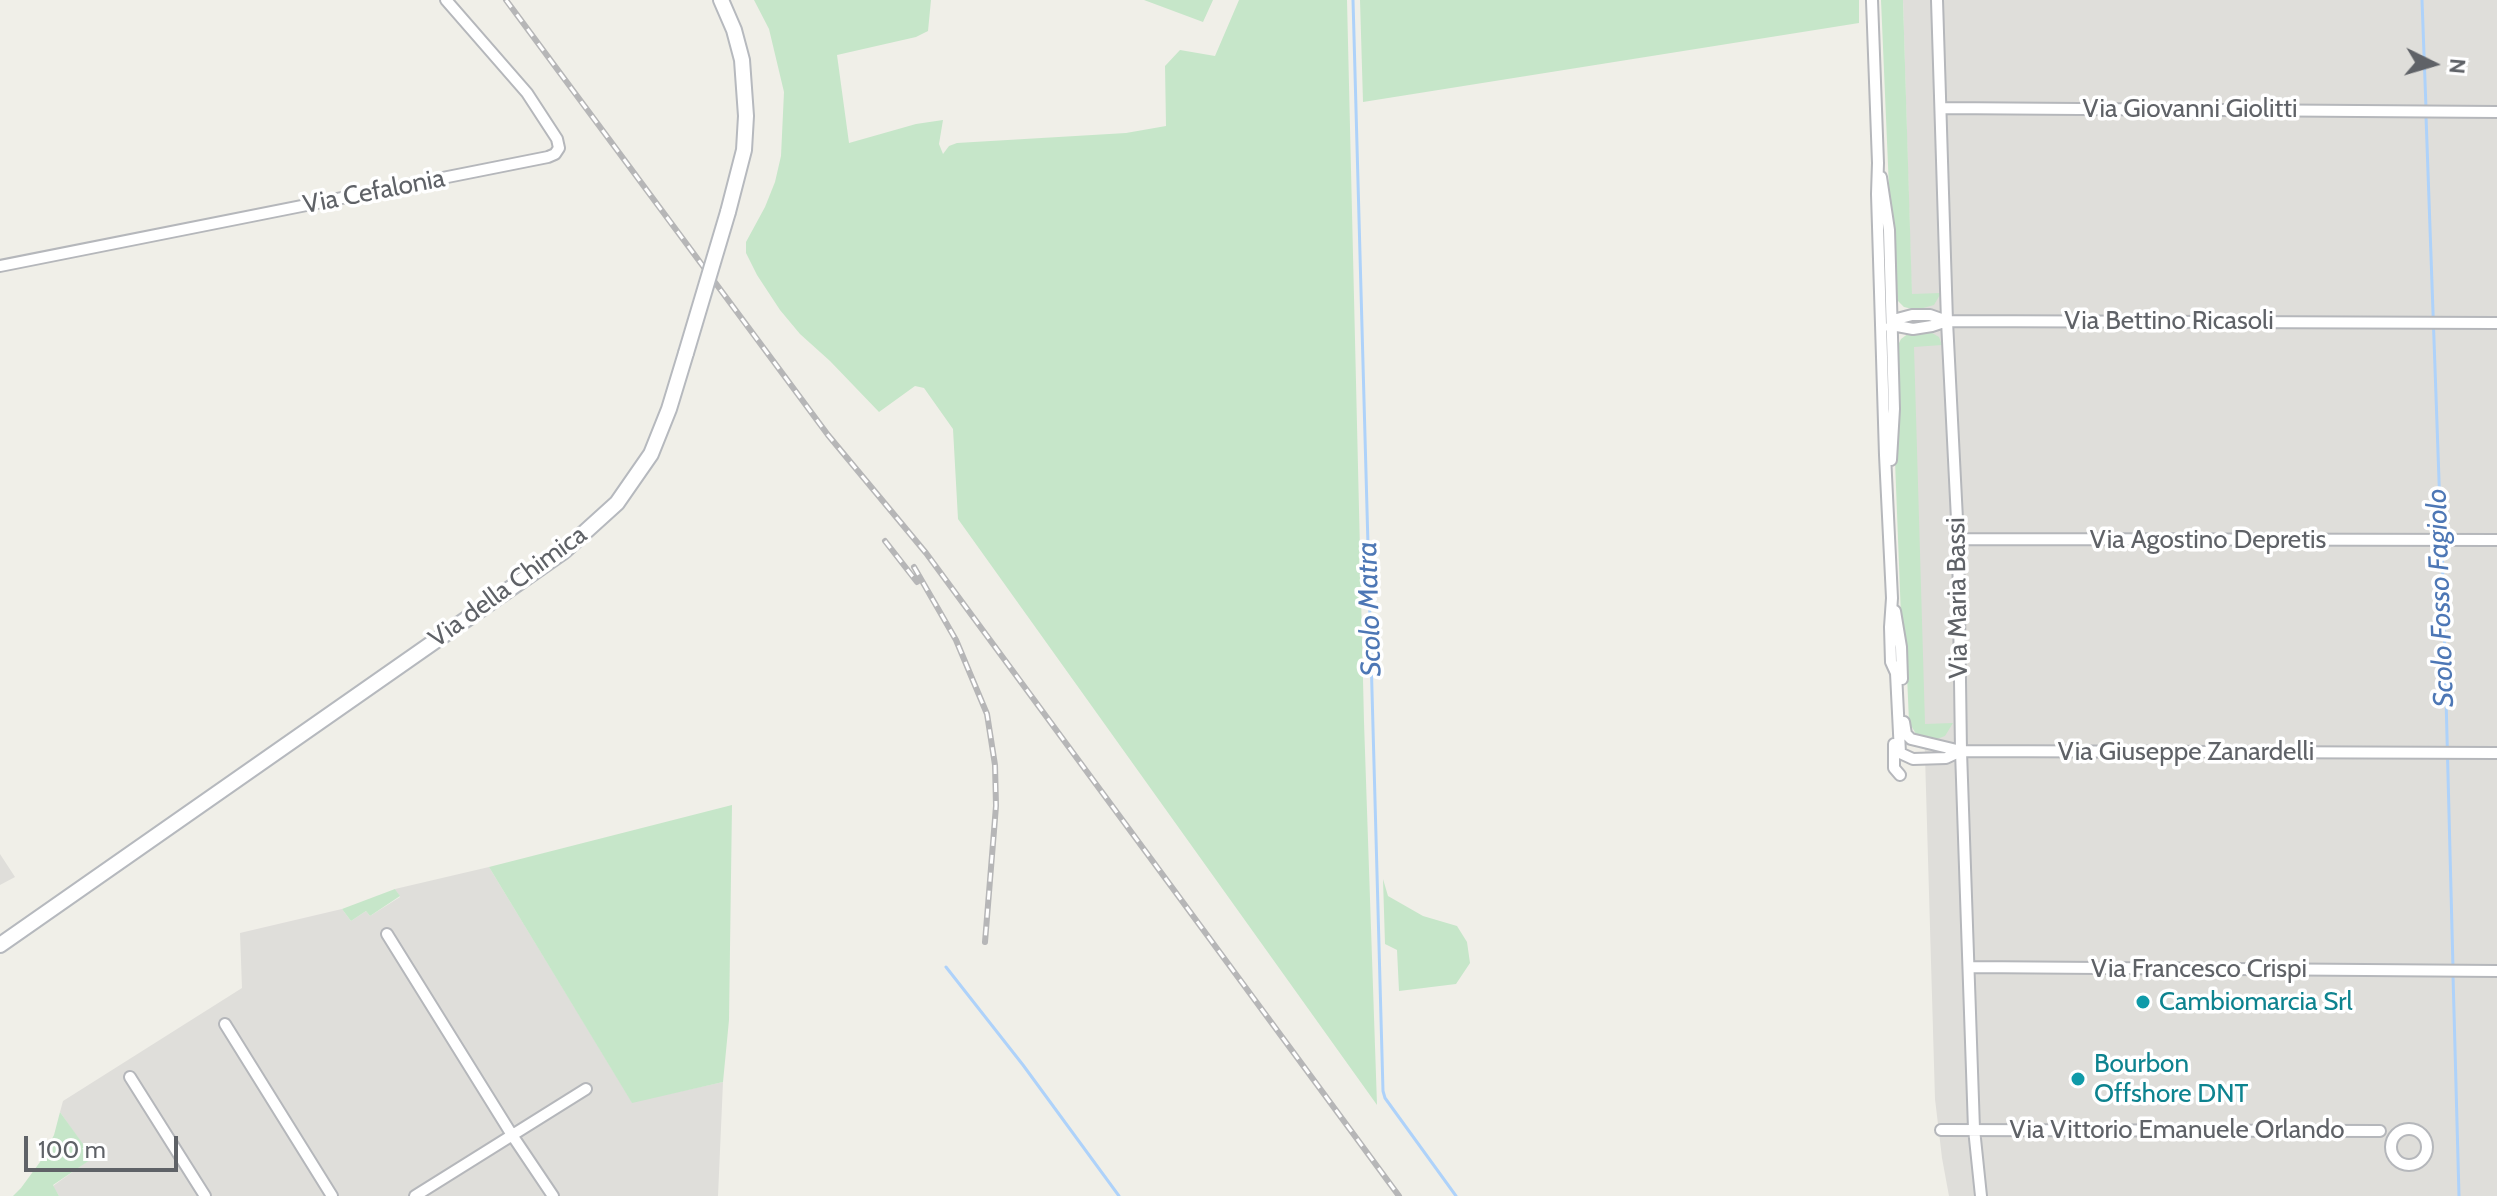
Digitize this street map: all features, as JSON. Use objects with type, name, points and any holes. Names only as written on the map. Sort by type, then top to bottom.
[{"type":"main road","name":"Via della Chimica","points":[[0,945],[564,551],[617,503],[651,454],[686,353],[744,150],[746,116],[742,60],[721,0]]},
{"type":"street","name":"Via Cefalonia","points":[[0,266],[555,154],[559,148],[557,139],[527,93],[446,0]]},
{"type":"street","points":[[1872,0],[1883,413],[1892,598],[1891,662],[1896,673],[1900,753],[1913,759]]},
{"type":"street","name":"Via Maria Bassi","points":[[1937,0],[1947,321],[1958,539],[1961,751],[1974,1129],[1981,1196]]},
{"type":"street","name":"Via Giovanni Giolitti","points":[[1941,108],[2497,112]]},
{"type":"street","points":[[1878,163],[1889,230],[1892,325],[1894,409],[1888,485]]},
{"type":"street","points":[[1878,235],[1883,251],[1886,322],[1892,325]]},
{"type":"street","points":[[1891,301],[1912,315]]},
{"type":"street","points":[[1883,413],[1888,395],[1886,332],[1897,319],[1912,315],[1930,315],[1947,321]]},
{"type":"street","name":"Via Bettino Ricasoli","points":[[1892,325],[1913,329],[1947,321],[2497,323]]},
{"type":"street","points":[[1892,344],[1902,331],[1913,329]]},
{"type":"street","name":"Via Agostino Depretis","points":[[1958,539],[2497,540]]},
{"type":"street","points":[[1892,598],[1901,647],[1906,734],[1920,743],[1961,751]]},
{"type":"street","name":"Via Giuseppe Zanardelli","points":[[1891,662],[1894,768],[1900,775],[1904,765],[1913,759],[1946,758],[1961,751],[2497,753]]},
{"type":"street","points":[[387,934],[553,1196]]},
{"type":"street","name":"Via Francesco Crispi","points":[[1969,967],[2497,971]]},
{"type":"street","points":[[225,1024],[332,1196]]},
{"type":"street","points":[[130,1077],[205,1196]]},
{"type":"street","points":[[415,1196],[586,1089]]},
{"type":"street","name":"Via Vittorio Emanuele Orlando","points":[[1941,1130],[2406,1130],[2418,1132],[2425,1140],[2426,1152],[2420,1161],[2409,1165],[2398,1162],[2392,1153],[2392,1141],[2380,1131]]},
{"type":"street","points":[[2392,1141],[2398,1133],[2406,1130]]},
{"type":"shaded area","points":[[1903,0],[2497,0],[2497,1196],[1949,1196],[1935,1099]]},
{"type":"shaded area","points":[[0,854],[15,877],[0,885]]},
{"type":"shaded area","points":[[489,867],[632,1102],[723,1082],[718,1196],[59,1196],[53,1186],[92,1158],[60,1112],[63,1101],[242,988],[240,933],[342,909],[351,921],[366,911],[370,916],[400,897],[395,889]]},
{"type":"green space","points":[[754,0],[931,0],[928,31],[916,37],[837,55],[849,143],[916,124],[943,120],[939,144],[943,154],[949,146],[957,143],[1126,133],[1166,126],[1165,66],[1180,50],[1215,56],[1239,0],[1347,0],[1364,722],[1377,1105],[958,519],[953,429],[924,388],[915,386],[879,412],[800,334],[757,275],[746,253],[746,242],[775,182],[781,156],[784,92],[769,29]]},
{"type":"green space","points":[[1144,0],[1213,0],[1203,22]]},
{"type":"green space","points":[[1360,0],[1859,0],[1859,23],[1363,102]]},
{"type":"green space","points":[[1881,0],[1903,0],[1912,294],[1941,293],[1934,305],[1916,310],[1904,307],[1898,301],[1896,292]]},
{"type":"green space","points":[[1927,330],[1939,337],[1942,345],[1914,347],[1925,724],[1953,723],[1945,736],[1937,739],[1917,736],[1909,722],[1895,461],[1899,425],[1898,345],[1909,333]]},
{"type":"green space","points":[[732,805],[729,1020],[723,1082],[632,1103],[489,867]]},
{"type":"green space","points":[[1383,879],[1388,896],[1423,916],[1457,926],[1467,942],[1470,963],[1456,984],[1399,991],[1397,950],[1385,944]]},
{"type":"green space","points":[[395,889],[400,896],[370,916],[366,911],[351,921],[342,909]]},
{"type":"green space","points":[[60,1112],[93,1158],[53,1185],[59,1196],[13,1196],[40,1162],[54,1135]]},
{"type":"waterway","name":"Scolo Matra","points":[[1353,0],[1383,1091],[1456,1196]]},
{"type":"waterway","name":"Scolo Fosso Fagiolo","points":[[2422,0],[2426,108]]},
{"type":"waterway","name":"Scolo Fosso Fagiolo","points":[[2426,116],[2441,536]]},
{"type":"waterway","name":"Scolo Fosso Fagiolo","points":[[2442,543],[2453,968]]},
{"type":"waterway","points":[[946,967],[1119,1196]]},
{"type":"waterway","name":"Scolo Fosso Fagiolo","points":[[2453,975],[2459,1196]]},
{"type":"railway","points":[[506,0],[828,435],[926,553],[1399,1196]]},
{"type":"railway","points":[[885,541],[917,582]]},
{"type":"railway","points":[[914,567],[956,640],[987,714],[995,765],[996,806],[985,942]]},
{"type":"place","name":"Cambiomarcia Srl","points":[[2143,1002]]},
{"type":"place","name":"Bourbon Offshore DNT","points":[[2078,1079]]}]
